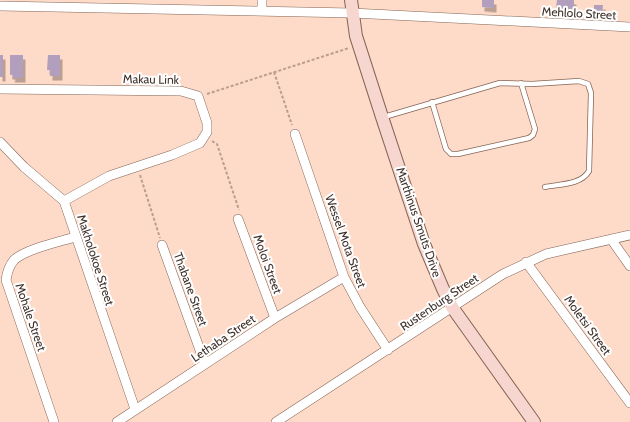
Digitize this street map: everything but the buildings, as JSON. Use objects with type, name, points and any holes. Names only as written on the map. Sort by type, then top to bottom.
[{"type":"street","points":[[179,10],[180,0]]},
{"type":"street","points":[[262,0],[262,11]]},
{"type":"street","name":"Marthinus Smuts Drive","points":[[351,0],[352,13],[359,45],[424,244],[442,289],[452,307],[534,422]]},
{"type":"street","name":"Mehlolo Street","points":[[0,6],[20,3],[101,5],[179,10],[352,13],[630,27]]},
{"type":"street","name":"Makau Link","points":[[0,89],[181,91],[198,96]]},
{"type":"street","points":[[0,142],[24,167],[64,201],[104,178],[191,148],[200,143],[207,132],[207,123],[198,96]]},
{"type":"street","name":"Wessel Mota Street","points":[[295,134],[344,277],[357,302],[388,350]]},
{"type":"street","name":"Makholokoe Street","points":[[64,201],[75,237],[136,409]]},
{"type":"street","name":"Moloi Street","points":[[238,219],[275,318]]},
{"type":"street","name":"Rustenburg Street","points":[[276,422],[502,274],[546,254],[630,235]]},
{"type":"street","name":"Mohale Street","points":[[54,422],[6,280],[10,266],[14,260],[22,255],[75,237]]},
{"type":"street","points":[[611,239],[630,266]]},
{"type":"street","name":"Thabane Street","points":[[162,245],[206,364]]},
{"type":"street","name":"Moletsi Street","points":[[526,262],[630,403]]},
{"type":"street","name":"Lethaba Street","points":[[117,422],[275,318],[344,277]]},
{"type":"lane","points":[[382,117],[500,83],[532,84],[579,81],[588,84],[591,93],[589,171],[585,178],[576,182],[545,187]]},
{"type":"lane","points":[[432,102],[446,149],[451,154],[458,154],[529,138],[533,135],[535,129],[521,83]]},
{"type":"path","points":[[198,96],[359,45]]},
{"type":"path","points":[[274,72],[295,134]]},
{"type":"path","points":[[204,138],[217,144],[239,207],[238,219]]},
{"type":"path","points":[[138,166],[162,245]]}]
